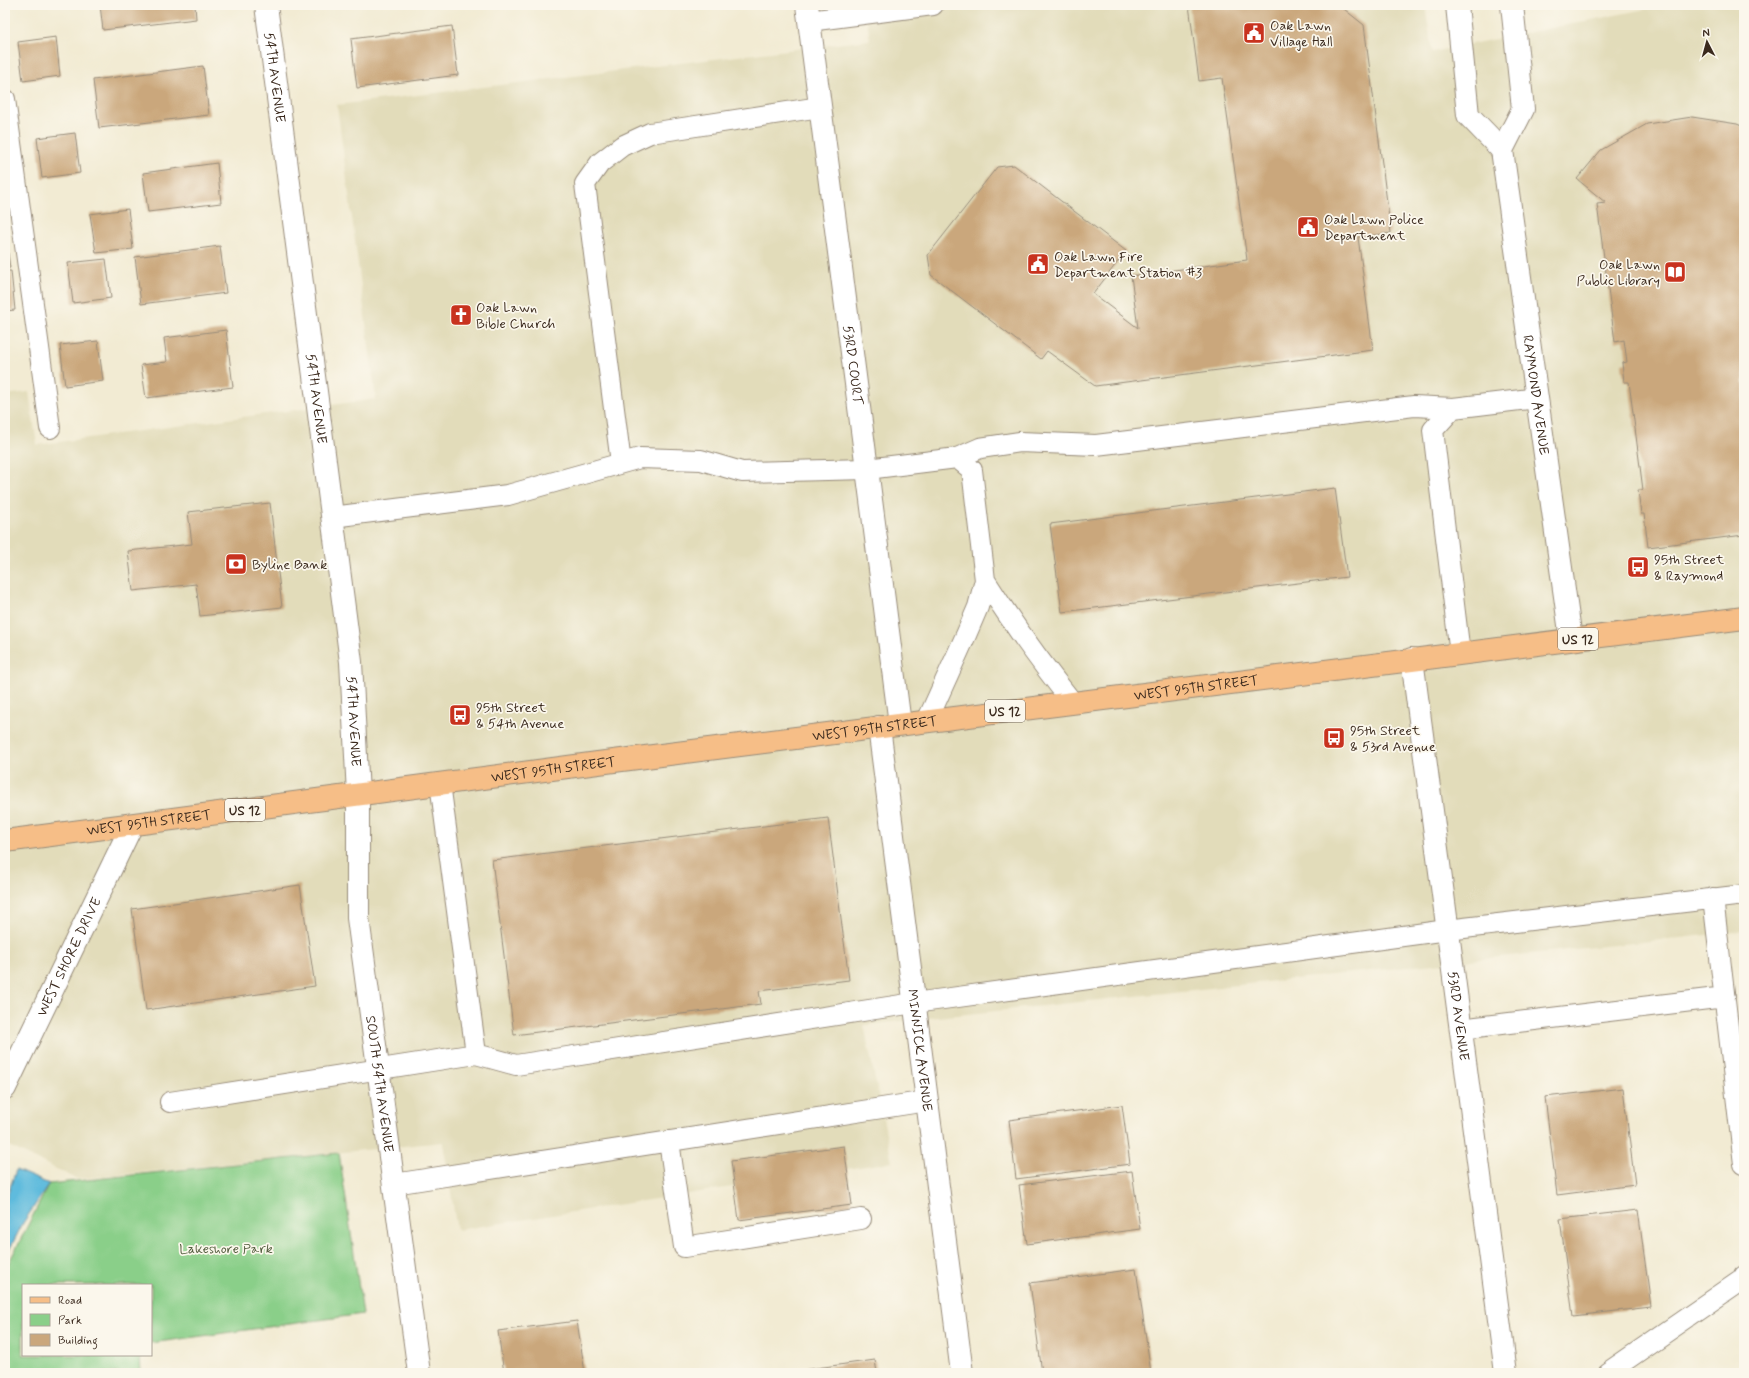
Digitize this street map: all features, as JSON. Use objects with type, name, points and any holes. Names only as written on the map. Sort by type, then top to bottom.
[{"type":"main road","name":"WEST 95TH STREET","points":[[5,841],[900,724],[1744,618]]},
{"type":"street","name":"54TH AVENUE","points":[[266,5],[351,662],[358,794]]},
{"type":"street","points":[[1457,5],[1468,115],[1502,150],[1523,109],[1512,5]]},
{"type":"street","name":"53RD COURT","points":[[808,13],[900,724]]},
{"type":"street","name":"RAYMOND AVENUE","points":[[1502,150],[1571,640]]},
{"type":"street","name":"53RD AVENUE","points":[[1412,659],[1506,1373]]},
{"type":"street","name":"MINNICK AVENUE","points":[[879,727],[962,1373]]},
{"type":"street","name":"SOUTH 54TH AVENUE","points":[[358,794],[358,918],[419,1373]]},
{"type":"street","name":"WEST SHORE DRIVE","points":[[8,1076],[132,825]]},
{"type":"lane","points":[[808,13],[933,5]]},
{"type":"lane","points":[[5,99],[50,428]]},
{"type":"lane","points":[[621,463],[585,184],[600,164],[622,146],[650,132],[820,107]]},
{"type":"lane","points":[[332,517],[508,495],[640,458],[701,460],[742,472],[867,469],[957,458],[980,448],[1020,442],[1096,445],[1414,406],[1454,408],[1537,398]]},
{"type":"lane","points":[[1454,408],[1434,430],[1460,654]]},
{"type":"lane","points":[[927,721],[978,607],[985,580],[972,470],[957,458]]},
{"type":"lane","points":[[985,580],[1010,620],[1044,667],[1073,703]]},
{"type":"lane","points":[[440,783],[456,889],[476,1054]]},
{"type":"lane","points":[[170,1102],[476,1054],[516,1065],[914,1003],[1447,930],[1744,894]]},
{"type":"lane","points":[[1713,898],[1744,1164]]},
{"type":"lane","points":[[1460,1029],[1725,997]]},
{"type":"lane","points":[[394,1184],[927,1102]]},
{"type":"lane","points":[[669,1141],[684,1248],[861,1219]]},
{"type":"lane","points":[[1606,1373],[1743,1279],[1744,1276]]},
{"type":"shaded area","points":[[865,5],[1425,5],[1432,52],[1665,5],[1744,5],[1744,931],[864,1025],[892,1162],[457,1230],[443,1142],[77,1179],[5,1144],[5,395],[29,392],[37,445],[376,399],[337,105],[870,40]]},
{"type":"green space","name":"Lakeshore Park","points":[[339,1153],[363,1314],[152,1343],[152,1284],[22,1284],[22,1356],[140,1356],[141,1373],[5,1373],[5,1270],[49,1184]]},
{"type":"water","points":[[16,1170],[49,1184],[23,1223],[5,1258],[5,1202]]},
{"type":"building","points":[[100,5],[195,5],[196,19],[103,30]]},
{"type":"building","points":[[1189,5],[1339,5],[1364,25],[1391,233],[1358,237],[1373,350],[1095,386],[1047,351],[1041,359],[931,275],[928,255],[997,167],[1014,165],[1126,251],[1093,294],[1138,328],[1131,276],[1247,260],[1222,78],[1199,81]]},
{"type":"building","points":[[452,26],[458,75],[357,88],[351,39]]},
{"type":"building","points":[[56,37],[60,76],[23,81],[18,42]]},
{"type":"building","points":[[203,66],[209,115],[99,128],[93,80]]},
{"type":"building","name":"Oak Lawn Public Library","points":[[1692,117],[1737,124],[1744,127],[1744,535],[1648,547],[1644,514],[1641,514],[1638,490],[1643,490],[1629,382],[1624,382],[1622,363],[1627,362],[1624,340],[1615,342],[1597,204],[1606,203],[1577,179],[1601,150],[1647,124]]},
{"type":"building","points":[[75,133],[80,173],[42,178],[37,138]]},
{"type":"building","points":[[217,163],[221,203],[148,212],[143,173]]},
{"type":"building","points":[[128,209],[133,249],[96,253],[90,214]]},
{"type":"building","points":[[5,231],[10,268],[5,269]]},
{"type":"building","points":[[220,246],[226,293],[141,304],[135,257]]},
{"type":"building","points":[[106,259],[111,298],[73,303],[68,263]]},
{"type":"building","points":[[5,271],[11,271],[15,310],[5,311]]},
{"type":"building","points":[[226,330],[233,387],[146,398],[141,365],[167,362],[164,338]]},
{"type":"building","points":[[98,341],[103,381],[65,386],[60,345]]},
{"type":"building","points":[[1335,488],[1347,577],[1062,612],[1050,524]]},
{"type":"building","name":"Byline Bank","points":[[270,503],[282,607],[200,616],[196,584],[133,591],[128,551],[192,544],[188,512]]},
{"type":"building","points":[[828,818],[849,980],[759,991],[761,1004],[514,1035],[492,860]]},
{"type":"building","points":[[300,885],[315,986],[146,1010],[132,909]]},
{"type":"building","points":[[1623,1088],[1635,1185],[1557,1195],[1545,1097]]},
{"type":"building","points":[[1122,1105],[1130,1164],[1016,1179],[1009,1120]]},
{"type":"building","points":[[844,1146],[852,1205],[739,1220],[731,1161]]},
{"type":"building","points":[[1132,1171],[1140,1229],[1027,1244],[1019,1185]]},
{"type":"building","points":[[1638,1210],[1651,1307],[1573,1316],[1560,1219]]},
{"type":"building","points":[[1136,1269],[1151,1373],[1042,1373],[1030,1283]]},
{"type":"building","points":[[577,1321],[585,1373],[504,1373],[498,1331]]},
{"type":"building","points":[[875,1360],[877,1373],[787,1373],[787,1372]]},
{"type":"place","name":"Oak Lawn Village Hall","points":[[1254,33]]},
{"type":"place","name":"Oak Lawn Police Department","points":[[1308,227]]},
{"type":"place","name":"Oak Lawn Fire Department Station #3","points":[[1038,264]]},
{"type":"place","name":"Oak Lawn Public Library","points":[[1675,272]]},
{"type":"place","name":"Oak Lawn Bible Church","points":[[461,315]]},
{"type":"place","name":"Byline Bank","points":[[236,564]]},
{"type":"place","name":"95th Street & Raymond","points":[[1638,567]]},
{"type":"place","name":"95th Street & 54th Avenue","points":[[460,715]]},
{"type":"place","name":"95th Street & 53rd Avenue","points":[[1334,738]]}]
